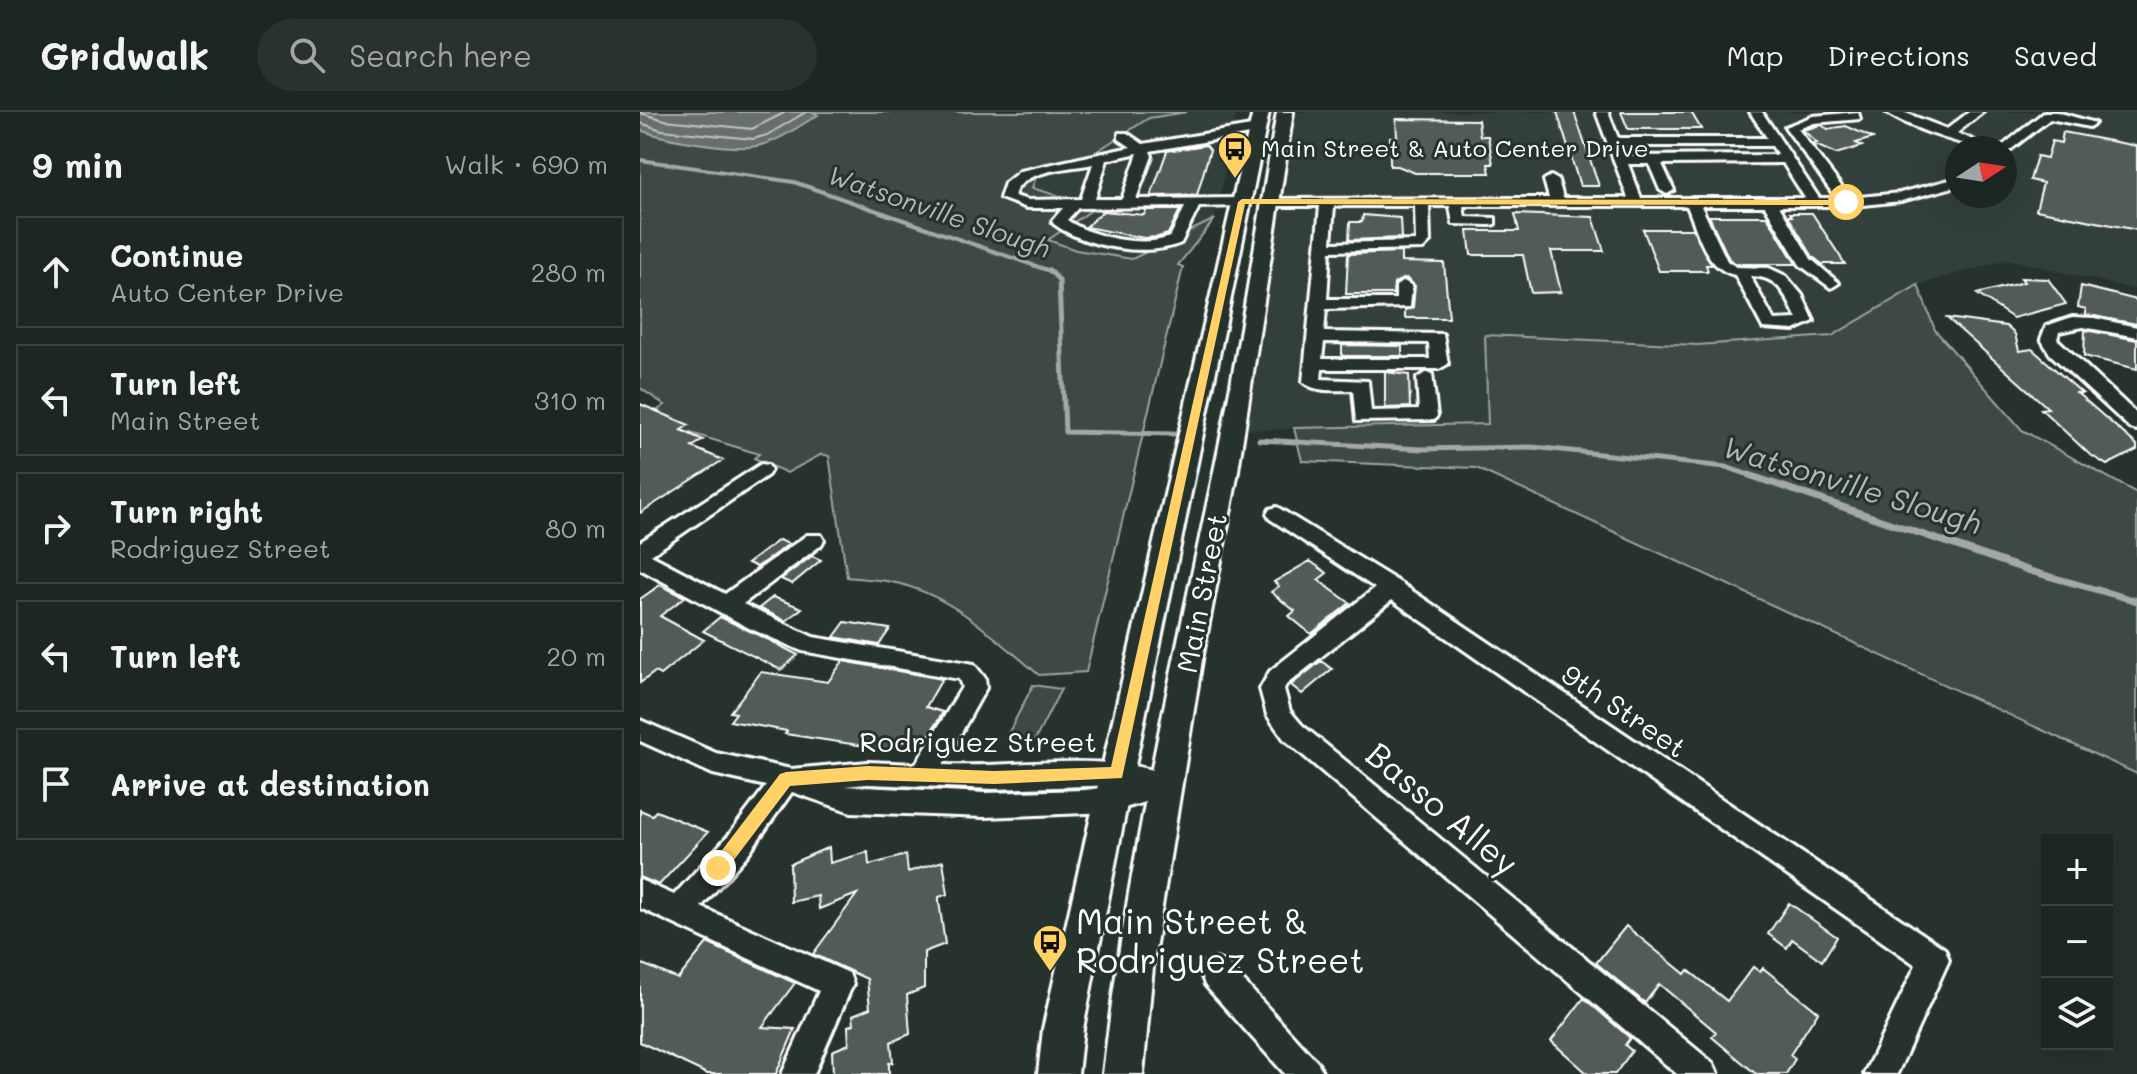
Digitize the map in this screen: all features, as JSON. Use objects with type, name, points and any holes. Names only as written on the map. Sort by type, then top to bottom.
[{"type":"main road","name":"Main Street","points":[[1123,1074],[1135,956],[1187,660],[1225,477],[1285,112]]},
{"type":"main road","name":"Main Street","points":[[1058,1074],[1063,1029],[1259,120]]},
{"type":"main road","points":[[1242,202],[1271,202]]},
{"type":"street","points":[[1602,112],[1636,202]]},
{"type":"street","points":[[1756,112],[1815,202]]},
{"type":"street","points":[[1851,112],[1856,116],[1813,120],[1791,127],[1850,202],[1865,215]]},
{"type":"street","points":[[1892,112],[1950,136]]},
{"type":"street","points":[[1947,135],[1977,112]]},
{"type":"street","points":[[2017,140],[2050,114],[2089,123]]},
{"type":"street","points":[[1242,202],[1080,204],[1052,186],[1101,159],[1259,120]]},
{"type":"street","points":[[2036,125],[2061,129]]},
{"type":"street","points":[[1123,136],[1143,150],[1146,156],[1127,203]]},
{"type":"street","points":[[1614,142],[1776,142]]},
{"type":"street","points":[[1101,159],[1080,204],[1059,221],[1065,228],[1081,234],[1161,246],[1176,240],[1194,202]]},
{"type":"street","points":[[1621,160],[1788,159]]},
{"type":"street","points":[[1654,160],[1667,190]]},
{"type":"street","points":[[1551,180],[1557,202]]},
{"type":"street","points":[[1361,203],[1363,184]]},
{"type":"street","points":[[1386,185],[1387,202]]},
{"type":"street","points":[[1511,206],[1514,185]]},
{"type":"street","points":[[1271,202],[1456,202],[1511,206],[1557,202],[1613,207],[1636,202],[1850,202],[1945,186]]},
{"type":"street","points":[[1941,188],[1945,190]]},
{"type":"street","points":[[1324,247],[1418,246],[1423,242],[1422,202]]},
{"type":"street","points":[[1456,202],[1458,221],[1490,221]]},
{"type":"street","points":[[1692,202],[1721,263],[1731,270],[1740,271]]},
{"type":"street","points":[[1770,202],[1805,262],[1831,283]]},
{"type":"street","points":[[1327,203],[1313,373],[1321,385],[1362,385],[1362,417],[1428,416],[1426,378]]},
{"type":"street","points":[[1320,304],[1404,304],[1404,286]]},
{"type":"street","points":[[2137,332],[2090,322],[2071,322],[2052,329],[2049,339],[2056,350],[2137,424]]},
{"type":"street","points":[[1313,373],[1439,364],[1437,338],[1317,337]]},
{"type":"street","points":[[640,552],[761,470]]},
{"type":"street","name":"9th Street","points":[[1277,514],[1391,588],[1934,960],[1880,1074]]},
{"type":"street","points":[[726,605],[814,540]]},
{"type":"street","points":[[640,559],[810,645],[951,667],[970,674],[974,683],[971,696],[922,777]]},
{"type":"street","name":"Basso Alley","points":[[1391,588],[1278,678],[1272,689],[1279,715],[1293,732],[1702,1074]]},
{"type":"street","name":"Rodriguez Street","points":[[640,730],[713,763],[786,779],[851,800],[909,804],[1166,785]]},
{"type":"street","name":"Rodriguez Street","points":[[786,779],[868,773],[1114,787]]},
{"type":"street","points":[[679,911],[738,845],[786,779]]},
{"type":"street","points":[[640,894],[838,984],[798,1074]]},
{"type":"street","points":[[1216,974],[1307,1074]]},
{"type":"shaded area","points":[[640,112],[1187,112],[1149,118],[1083,160],[1041,164],[1032,188],[1096,207],[1048,240],[1076,250],[1132,259],[1215,219],[1178,265],[1183,267],[1086,672],[1039,675],[971,619],[933,596],[891,582],[847,577],[829,456],[822,454],[787,473],[754,458],[759,454],[645,419],[665,405],[640,388]]},
{"type":"shaded area","points":[[1187,112],[1237,112],[1215,219],[1120,264],[1048,241],[1095,208],[1031,189],[1041,164],[1084,160],[1149,118]]},
{"type":"shaded area","points":[[1295,112],[2137,112],[2137,290],[2008,259],[1918,285],[1832,336],[1697,345],[1486,335],[1488,424],[1241,430]]},
{"type":"shaded area","points":[[1918,285],[1935,330],[2022,430],[2137,493],[2137,774],[1476,468],[1302,461],[1294,428],[1488,424],[1485,335],[1697,345],[1832,336]]},
{"type":"shaded area","points":[[1033,685],[1061,689],[1034,742],[1006,738]]},
{"type":"water","points":[[640,112],[813,112],[818,115],[773,141],[757,146],[732,147],[640,130]]},
{"type":"building","points":[[1557,112],[1574,112],[1599,186],[1580,186]]},
{"type":"building","points":[[1621,112],[1691,112],[1701,129],[1628,129]]},
{"type":"building","points":[[1396,119],[1478,120],[1480,136],[1488,136],[1493,164],[1488,164],[1490,173],[1415,173],[1390,166],[1390,137],[1397,137]]},
{"type":"building","points":[[1821,125],[1828,129],[1846,126],[1873,138],[1856,143],[1862,146],[1836,154],[1813,144],[1817,143],[1803,130]]},
{"type":"building","points":[[2063,132],[2137,146],[2137,230],[2036,210],[2043,183],[2030,180],[2037,156],[2047,158],[2052,141],[2061,143]]},
{"type":"building","points":[[1206,145],[1210,150],[1197,195],[1151,196],[1167,151]]},
{"type":"building","points":[[1146,210],[1180,210],[1168,234],[1158,237],[1144,238],[1086,227],[1103,211],[1144,215]]},
{"type":"building","points":[[1790,213],[1812,213],[1845,264],[1822,264],[1813,257],[1788,216],[1792,216]]},
{"type":"building","points":[[1515,214],[1593,217],[1604,251],[1551,251],[1561,292],[1531,293],[1523,255],[1471,255],[1468,231],[1519,231]]},
{"type":"building","points":[[1363,215],[1400,218],[1401,238],[1349,240],[1350,222],[1362,222]]},
{"type":"building","points":[[1709,216],[1767,216],[1796,264],[1737,264],[1729,259]]},
{"type":"building","points":[[1643,229],[1693,229],[1712,265],[1706,265],[1708,271],[1659,271]]},
{"type":"building","points":[[1401,252],[1401,262],[1444,263],[1449,318],[1405,318],[1405,310],[1413,307],[1415,286],[1406,278],[1394,283],[1393,294],[1346,294],[1348,254]]},
{"type":"building","points":[[2021,278],[2048,279],[2066,304],[2013,318],[1977,294],[2024,282]]},
{"type":"building","points":[[2081,286],[2137,300],[2137,324],[2086,315],[2086,309],[2078,307]]},
{"type":"building","points":[[1947,318],[2006,326],[2015,334],[2019,351],[2032,349],[2137,445],[2137,450],[2107,465],[2089,454],[2041,409],[2048,408]]},
{"type":"building","points":[[2085,330],[2137,340],[2137,369],[2084,356]]},
{"type":"building","points":[[1342,345],[1402,346],[1402,356],[1342,356]]},
{"type":"building","points":[[1385,372],[1409,375],[1410,407],[1385,408]]},
{"type":"building","points":[[640,404],[689,425],[681,430],[703,440],[692,447],[723,460],[640,513]]},
{"type":"building","points":[[779,540],[789,544],[757,567],[748,563]]},
{"type":"building","points":[[812,556],[821,560],[792,584],[781,579]]},
{"type":"building","points":[[1310,561],[1327,573],[1318,580],[1350,603],[1311,634],[1289,616],[1295,611],[1271,592],[1279,586],[1274,582]]},
{"type":"building","points":[[660,585],[685,597],[660,616],[704,640],[660,675],[655,672],[640,683],[640,599]]},
{"type":"building","points":[[773,597],[802,608],[786,621],[759,608]]},
{"type":"building","points":[[720,617],[798,655],[781,670],[703,631]]},
{"type":"building","points":[[845,622],[890,629],[879,645],[834,637]]},
{"type":"building","points":[[843,661],[942,679],[926,707],[943,712],[926,740],[907,737],[904,742],[897,740],[891,750],[785,734],[787,731],[730,721],[736,713],[730,712],[761,672],[828,682]]},
{"type":"building","points":[[1321,661],[1332,669],[1302,694],[1291,685]]},
{"type":"building","points":[[640,810],[652,815],[656,811],[708,832],[659,885],[640,877]]},
{"type":"building","points":[[829,847],[830,863],[868,852],[869,865],[906,855],[908,872],[943,861],[948,894],[939,897],[939,901],[945,944],[924,952],[924,988],[907,995],[910,1034],[891,1042],[893,1062],[889,1063],[889,1074],[833,1074],[832,1051],[849,1044],[848,1026],[854,1024],[853,1015],[870,1008],[867,979],[813,954],[857,894],[819,909],[818,896],[791,902],[790,864]]},
{"type":"building","points":[[1789,903],[1837,937],[1822,961],[1792,939],[1787,948],[1768,934]]},
{"type":"building","points":[[1626,926],[1685,974],[1688,970],[1727,1001],[1753,967],[1760,972],[1763,968],[1818,1012],[1790,1055],[1795,1059],[1786,1074],[1756,1074],[1712,1037],[1716,1032],[1659,984],[1645,1003],[1596,963]]},
{"type":"building","points":[[707,943],[795,983],[762,1027],[795,1029],[776,1074],[707,1074],[640,1042],[640,963],[678,979]]},
{"type":"building","points":[[1584,998],[1630,1038],[1625,1045],[1632,1051],[1615,1074],[1588,1074],[1551,1041]]},
{"type":"waterway","name":"Watsonville Slough","points":[[640,160],[794,182],[1050,271]]},
{"type":"waterway","name":"Watsonville Slough","points":[[1050,271],[1059,280],[1065,432],[1174,434]]},
{"type":"waterway","name":"Watsonville Slough","points":[[1259,440],[1422,449],[1532,447],[1726,467],[1755,477]]},
{"type":"waterway","name":"Watsonville Slough","points":[[1749,475],[2030,571],[2137,601]]},
{"type":"place","name":"Main Street & Auto Center Drive","points":[[1235,180]]},
{"type":"place","name":"Main Street & Rodriguez Street","points":[[1050,973]]},
{"type":"route","points":[[718,868],[786,779],[868,773],[994,778],[1117,773],[1242,202],[1846,202]]}]
